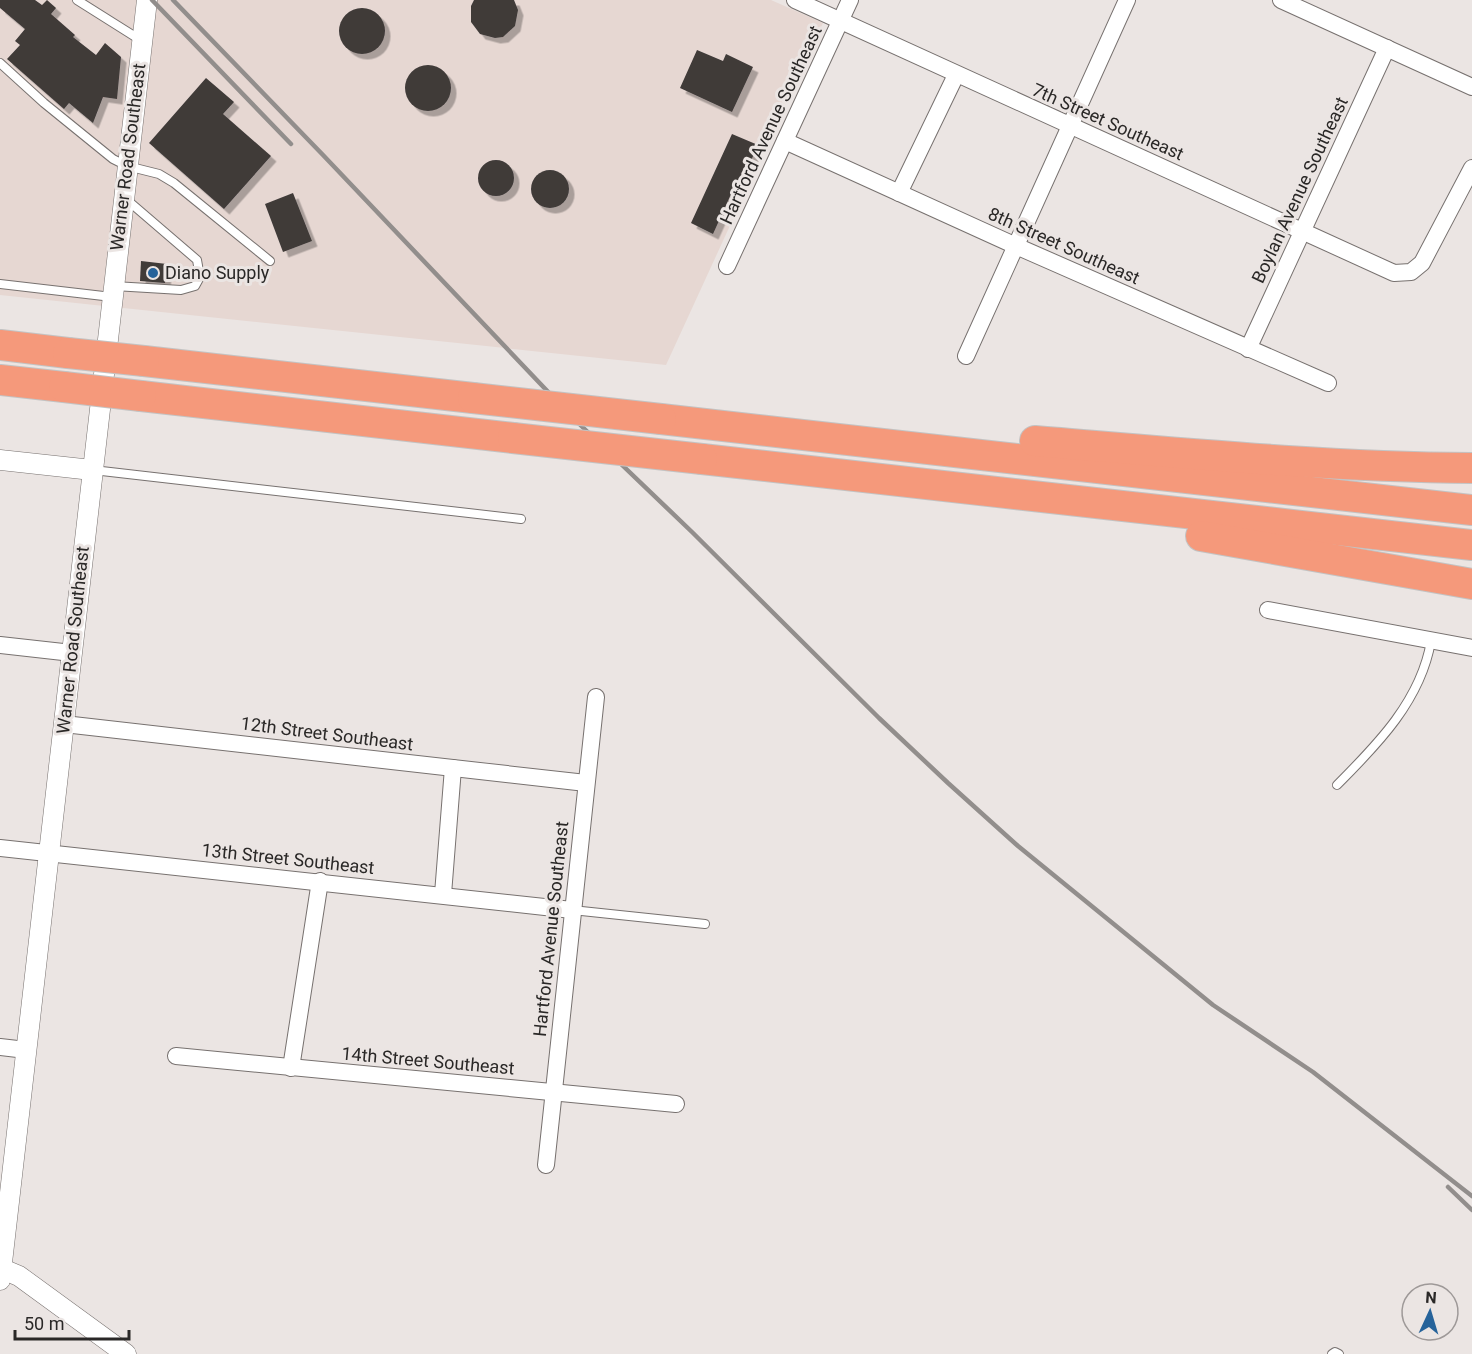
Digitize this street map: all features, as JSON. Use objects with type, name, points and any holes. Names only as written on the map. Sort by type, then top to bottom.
[{"type":"highway","points":[[0,345],[1472,510]]},
{"type":"highway","points":[[0,380],[1472,545]]},
{"type":"highway","points":[[791,434],[974,436],[1261,460],[1472,468]]},
{"type":"highway","points":[[894,480],[997,508],[1237,541],[1472,584]]},
{"type":"street","name":"Warner Road Southeast","points":[[0,1272],[11,1151],[26,1050],[147,0]]},
{"type":"street","name":"7th Street Southeast","points":[[795,0],[1382,268],[1406,274],[1415,270],[1422,263],[1472,168]]},
{"type":"street","name":"Hartford Avenue Southeast","points":[[727,266],[850,0]]},
{"type":"street","points":[[966,357],[1127,0]]},
{"type":"street","points":[[1281,0],[1472,87]]},
{"type":"street","name":"Boylan Avenue Southeast","points":[[1248,349],[1387,48]]},
{"type":"street","points":[[899,193],[956,75]]},
{"type":"street","name":"8th Street Southeast","points":[[785,141],[1016,246],[1328,383]]},
{"type":"street","points":[[0,460],[92,470]]},
{"type":"street","points":[[1269,610],[1472,648]]},
{"type":"street","points":[[0,645],[72,653]]},
{"type":"street","name":"Hartford Avenue Southeast","points":[[546,1165],[596,697]]},
{"type":"street","name":"12th Street Southeast","points":[[64,724],[586,783]]},
{"type":"street","points":[[443,894],[453,768]]},
{"type":"street","name":"13th Street Southeast","points":[[0,848],[443,894],[572,910]]},
{"type":"street","points":[[291,1068],[320,881]]},
{"type":"street","points":[[0,1047],[26,1050]]},
{"type":"street","name":"14th Street Southeast","points":[[176,1056],[676,1104]]},
{"type":"street","points":[[0,1272],[19,1276],[126,1354]]},
{"type":"lane","points":[[77,0],[142,41]]},
{"type":"lane","points":[[0,63],[114,159],[128,166],[159,174],[174,183],[270,261]]},
{"type":"lane","points":[[0,284],[113,291],[181,290],[195,286],[200,277],[197,260],[124,196]]},
{"type":"lane","points":[[92,470],[521,519]]},
{"type":"lane","points":[[1337,785],[1394,724],[1428,661],[1431,641]]},
{"type":"lane","points":[[572,910],[705,924]]},
{"type":"lane","points":[[1332,1354],[1335,1352],[1339,1354]]},
{"type":"shaded area","points":[[0,0],[771,0],[823,23],[666,365],[0,295]]},
{"type":"building","points":[[0,0],[35,0],[42,5],[47,0],[56,8],[51,14],[75,35],[73,37],[96,55],[105,43],[121,57],[117,99],[103,97],[93,123],[69,103],[64,109],[7,59],[20,45],[15,41],[25,29],[0,8]]},
{"type":"building","points":[[474,0],[514,0],[518,10],[515,26],[503,37],[495,38],[480,34],[471,22],[471,6]]},
{"type":"building","points":[[362,8],[378,15],[385,31],[378,47],[362,54],[346,47],[339,31],[346,15]]},
{"type":"building","points":[[697,50],[723,61],[726,54],[753,67],[732,112],[680,88]]},
{"type":"building","points":[[428,65],[437,66],[444,72],[450,79],[450,97],[444,104],[437,110],[428,111],[419,110],[412,104],[406,97],[405,88],[406,79],[412,72],[419,66]]},
{"type":"building","points":[[206,78],[234,102],[223,114],[271,156],[224,209],[149,143]]},
{"type":"building","points":[[732,134],[758,145],[740,185],[736,183],[713,234],[691,223]]},
{"type":"building","points":[[496,160],[509,165],[514,178],[509,191],[496,196],[483,191],[478,178],[483,165]]},
{"type":"building","points":[[550,170],[557,171],[563,176],[568,182],[568,196],[563,202],[557,207],[550,208],[543,207],[537,202],[532,196],[531,189],[532,182],[537,176],[543,171]]},
{"type":"building","points":[[293,193],[312,241],[283,252],[265,204]]},
{"type":"building","name":"Diano Supply","points":[[141,261],[167,264],[165,283],[140,281]]},
{"type":"railway","points":[[152,0],[291,144]]},
{"type":"railway","points":[[173,0],[571,416],[948,783],[1018,846],[1213,1005],[1313,1072],[1472,1196]]},
{"type":"railway","points":[[1448,1187],[1472,1210]]},
{"type":"place","name":"Diano Supply","points":[[153,273]]}]
